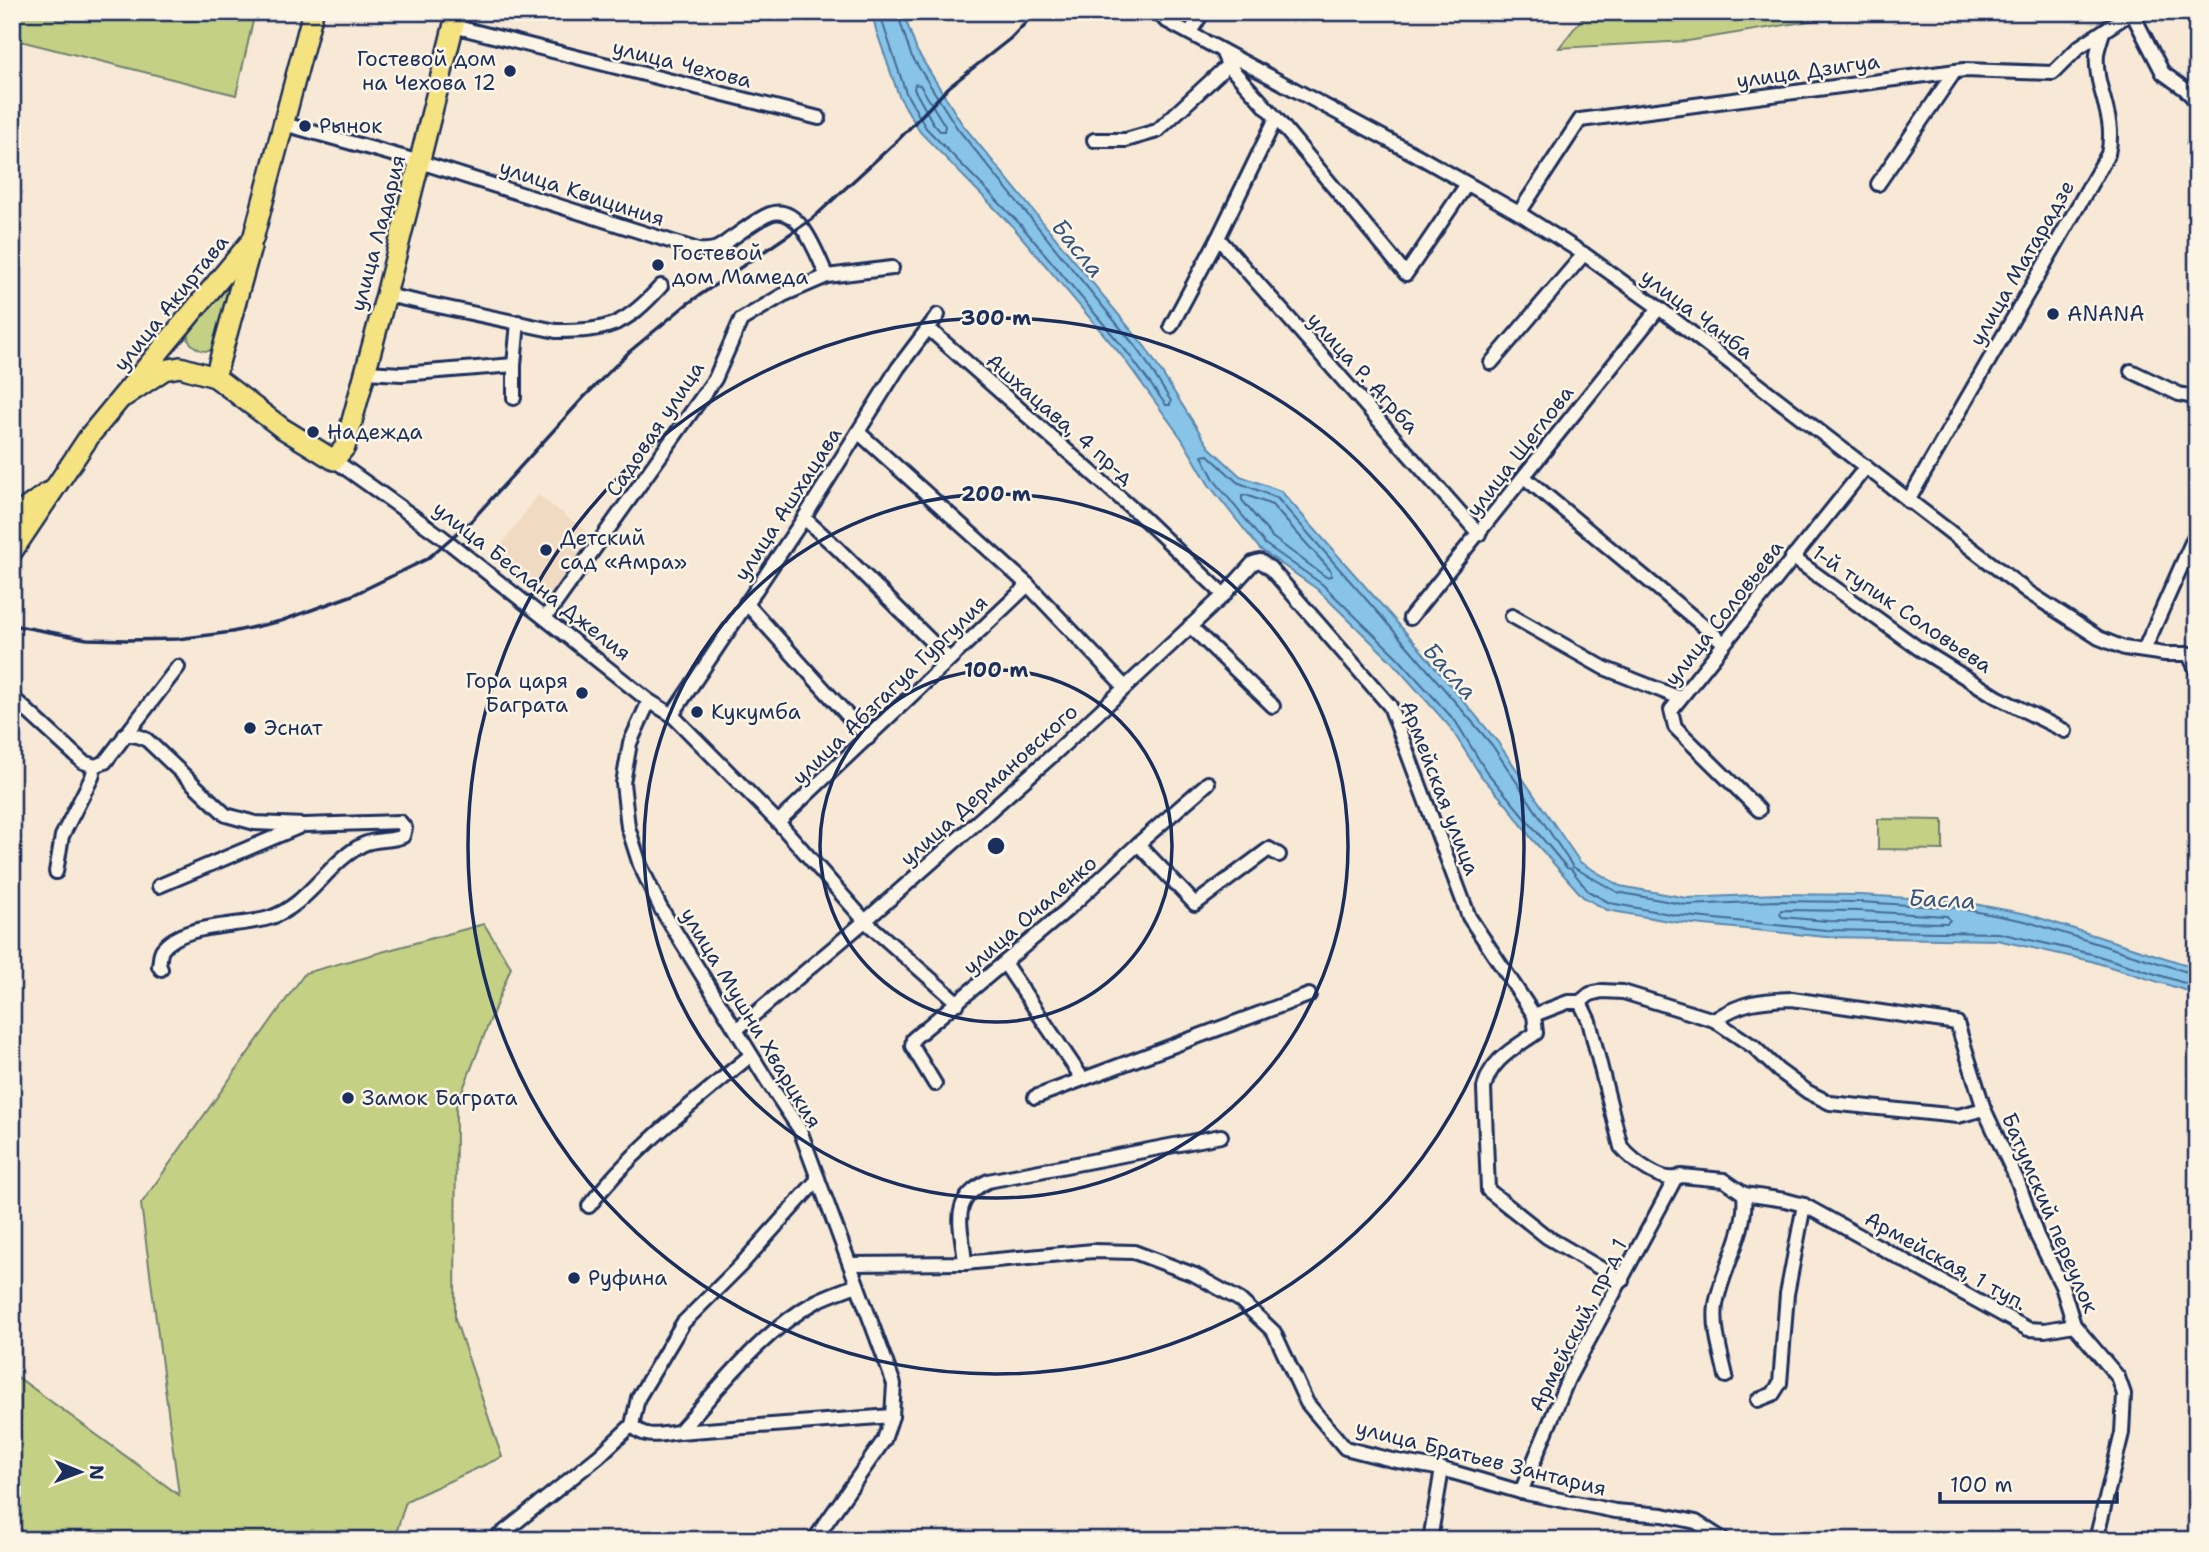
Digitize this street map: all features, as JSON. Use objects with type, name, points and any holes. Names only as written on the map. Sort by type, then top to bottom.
[{"type":"highway","name":"улица Акиртава","points":[[12,552],[91,434],[253,239],[313,12]]},
{"type":"highway","name":"улица Ладария","points":[[334,460],[345,447],[421,162],[455,19]]},
{"type":"highway","points":[[215,377],[253,239]]},
{"type":"highway","name":"улица Беслана Джелия","points":[[125,396],[164,370],[180,367],[215,377],[282,428],[334,460]]},
{"type":"highway","points":[[12,517],[56,485]]},
{"type":"street","name":"улица Чанба","points":[[1159,12],[1165,20],[1222,51],[1234,62],[1466,184],[1584,254],[1659,308],[2028,592],[2089,631],[2110,644],[2124,648],[2193,655]]},
{"type":"street","points":[[1190,32],[1203,12]]},
{"type":"street","points":[[2132,12],[2163,73],[2185,89],[2197,102]]},
{"type":"street","name":"улица Дзигуа","points":[[1518,213],[1580,120],[1955,71],[2053,73],[2079,47],[2132,12]]},
{"type":"street","name":"улица Чехова","points":[[455,19],[820,118]]},
{"type":"street","name":"улица Матарадзе","points":[[1908,501],[2108,154],[2112,129],[2099,81],[2097,54],[2103,32]]},
{"type":"street","points":[[1094,139],[1126,140],[1157,131],[1234,62],[1276,118],[1406,274],[1466,184]]},
{"type":"street","points":[[1878,184],[1955,71]]},
{"type":"street","points":[[1171,326],[1218,238],[1276,118]]},
{"type":"street","name":"улица Квициния","points":[[284,124],[421,162],[698,250],[714,251],[769,214],[782,212],[794,217],[812,243],[827,276]]},
{"type":"street","points":[[2197,132],[2197,155]]},
{"type":"street","name":"улица Р. Агрба","points":[[1218,238],[1479,534]]},
{"type":"street","points":[[1492,363],[1584,254]]},
{"type":"street","name":"Садовая улица","points":[[545,618],[715,379],[741,320],[783,295],[827,276],[892,268]]},
{"type":"street","points":[[386,295],[556,331],[583,331],[611,327],[626,319],[661,286]]},
{"type":"street","name":"улица Щеглова","points":[[1410,618],[1659,308]]},
{"type":"street","name":"улица Ашхацава","points":[[672,715],[804,518],[898,369],[937,315]]},
{"type":"street","points":[[514,398],[518,322]]},
{"type":"street","name":"Ашхацава, 4 пр-д","points":[[929,329],[1136,512],[1224,595]]},
{"type":"street","points":[[365,372],[402,374],[514,365]]},
{"type":"street","points":[[2131,372],[2179,394],[2197,398]]},
{"type":"street","points":[[858,432],[1028,585],[1125,687]]},
{"type":"street","name":"улица Беслана Джелия","points":[[334,460],[442,537],[649,701],[672,715],[778,822],[865,921],[958,1003]]},
{"type":"street","name":"улица Соловьева","points":[[1759,810],[1675,727],[1671,710],[1866,467]]},
{"type":"street","points":[[1524,477],[1724,643]]},
{"type":"street","points":[[804,518],[949,659]]},
{"type":"street","points":[[2144,650],[2197,531]]},
{"type":"street","name":"1-й тупик Соловьева","points":[[1792,557],[1917,648],[1997,696],[2065,730]]},
{"type":"street","name":"улица Дермановского","points":[[736,1030],[865,921],[1054,754],[1224,595],[1253,563],[1260,561]]},
{"type":"street","name":"Армейская улица","points":[[1260,561],[1270,568],[1390,706],[1469,917],[1534,1015]]},
{"type":"street","name":"улица Абзгагуа Гургулия","points":[[778,822],[1028,585]]},
{"type":"street","points":[[746,603],[867,738]]},
{"type":"street","points":[[1512,617],[1604,668],[1680,698]]},
{"type":"street","points":[[1190,626],[1273,706]]},
{"type":"street","points":[[2193,655],[2197,671]]},
{"type":"street","points":[[12,697],[83,762],[95,766],[105,762],[178,667]]},
{"type":"street","name":"улица Мушни Хварцкия","points":[[649,701],[630,743],[622,783],[628,827],[640,865],[660,907],[800,1130],[894,1384],[891,1416],[884,1440],[814,1540]]},
{"type":"street","points":[[125,734],[147,740],[226,815],[255,823],[304,825],[400,821],[405,828],[403,836],[395,840],[376,840],[363,844],[346,855],[295,904],[272,918],[243,925],[190,931],[173,940],[161,952],[161,969]]},
{"type":"street","points":[[56,872],[62,836],[95,766]]},
{"type":"street","name":"улица Очаленко","points":[[935,1084],[912,1046],[913,1039],[1005,964],[1208,783]]},
{"type":"street","points":[[159,886],[304,825]]},
{"type":"street","points":[[1138,844],[1195,904],[1269,849],[1279,855]]},
{"type":"street","points":[[1005,964],[1082,1078]]},
{"type":"street","points":[[1622,1281],[1547,1237],[1488,1190],[1484,1088],[1488,1073],[1500,1058],[1535,1033],[1534,1015],[1568,1002],[1580,1002],[1590,993],[1623,992],[1714,1020],[1754,1047],[1778,1070],[1808,1092],[1830,1103],[1958,1116],[1984,1109]]},
{"type":"street","points":[[1035,1097],[1309,995]]},
{"type":"street","name":"Батумский переулок","points":[[1714,1020],[1735,1007],[1768,1000],[1792,999],[1957,1023],[1984,1109],[2018,1181],[2037,1236],[2062,1286],[2074,1325],[2118,1377],[2124,1394],[2122,1433],[2096,1540]]},
{"type":"street","name":"Армейская, 1 туп.","points":[[1580,1002],[1589,1021],[1621,1147],[1644,1167],[1668,1179],[1681,1176],[1724,1180],[1744,1194],[1804,1205],[2028,1329],[2045,1331],[2074,1325]]},
{"type":"street","points":[[589,1206],[611,1177],[660,1130],[751,1055]]},
{"type":"street","points":[[965,1263],[960,1211],[963,1199],[973,1189],[988,1181],[1221,1136]]},
{"type":"street","points":[[494,1540],[599,1456],[632,1424],[638,1398],[682,1323],[740,1266],[818,1179]]},
{"type":"street","name":"Армейский, пр-д 1","points":[[1521,1492],[1568,1379],[1675,1179]]},
{"type":"street","points":[[1726,1376],[1716,1330],[1716,1306],[1746,1212],[1744,1194]]},
{"type":"street","points":[[1758,1400],[1773,1394],[1780,1383],[1787,1294],[1804,1205]]},
{"type":"street","name":"улица Братьев Зантария","points":[[849,1264],[965,1263],[1093,1251],[1134,1252],[1195,1275],[1240,1300],[1273,1332],[1307,1403],[1345,1448],[1442,1469],[1521,1492],[1615,1511],[1663,1514],[1696,1522],[1724,1540]]},
{"type":"street","points":[[679,1432],[748,1357],[779,1328],[816,1301],[857,1285]]},
{"type":"street","points":[[632,1424],[639,1433],[649,1436],[891,1416]]},
{"type":"street","points":[[1430,1540],[1442,1469]]},
{"type":"shaded area","name":"Детский сад «Амра»","points":[[538,495],[600,542],[553,605],[491,559]]},
{"type":"green space","points":[[12,12],[255,12],[236,95],[12,39]]},
{"type":"green space","points":[[1587,12],[1845,12],[1839,16],[1688,41],[1559,48]]},
{"type":"green space","points":[[240,268],[215,349],[203,351],[188,340],[189,334]]},
{"type":"green space","points":[[1878,819],[1943,820],[1943,850],[1878,849]]},
{"type":"green space","points":[[484,924],[511,967],[456,1107],[455,1319],[502,1457],[406,1501],[394,1540],[12,1540],[12,1373],[179,1495],[141,1204],[305,973]]},
{"type":"water","points":[[872,12],[903,12],[917,51],[962,124],[1146,348],[1209,447],[1240,476],[1281,491],[1497,741],[1580,862],[1620,886],[1687,898],[1776,894],[1860,895],[1958,901],[2027,914],[2197,968],[2197,994],[2091,961],[1997,940],[1826,937],[1674,922],[1607,910],[1583,897],[1481,776],[1450,727],[1392,662],[1317,589],[1260,549],[1209,485],[1182,439],[1122,356],[1014,228],[920,132],[899,96]]},
{"type":"railway","points":[[12,625],[87,639],[178,639],[232,632],[281,621],[353,595],[427,559],[472,520],[584,397],[629,352],[687,304],[812,219],[899,139],[949,87],[1011,38],[1036,12]]},
{"type":"place","name":"Гостевой дом на Чехова 12","points":[[510,71]]},
{"type":"place","name":"Рынок","points":[[305,126]]},
{"type":"place","name":"Гостевой дом Мамеда","points":[[658,265]]},
{"type":"place","name":"ANANA","points":[[2053,314]]},
{"type":"place","name":"Надежда","points":[[313,432]]},
{"type":"place","name":"Детский сад «Амра»","points":[[546,550]]},
{"type":"place","name":"Гора царя Баграта","points":[[582,693]]},
{"type":"place","name":"Кукумба","points":[[697,712]]},
{"type":"place","name":"Эснат","points":[[250,728]]},
{"type":"place","name":"Замок Баграта","points":[[348,1098]]},
{"type":"place","name":"Руфина","points":[[574,1278]]},
{"type":"water label","name":"Басла","points":[[1078,248]]},
{"type":"water label","name":"Басла","points":[[1450,671]]},
{"type":"water label","name":"Басла","points":[[1942,899]]}]
